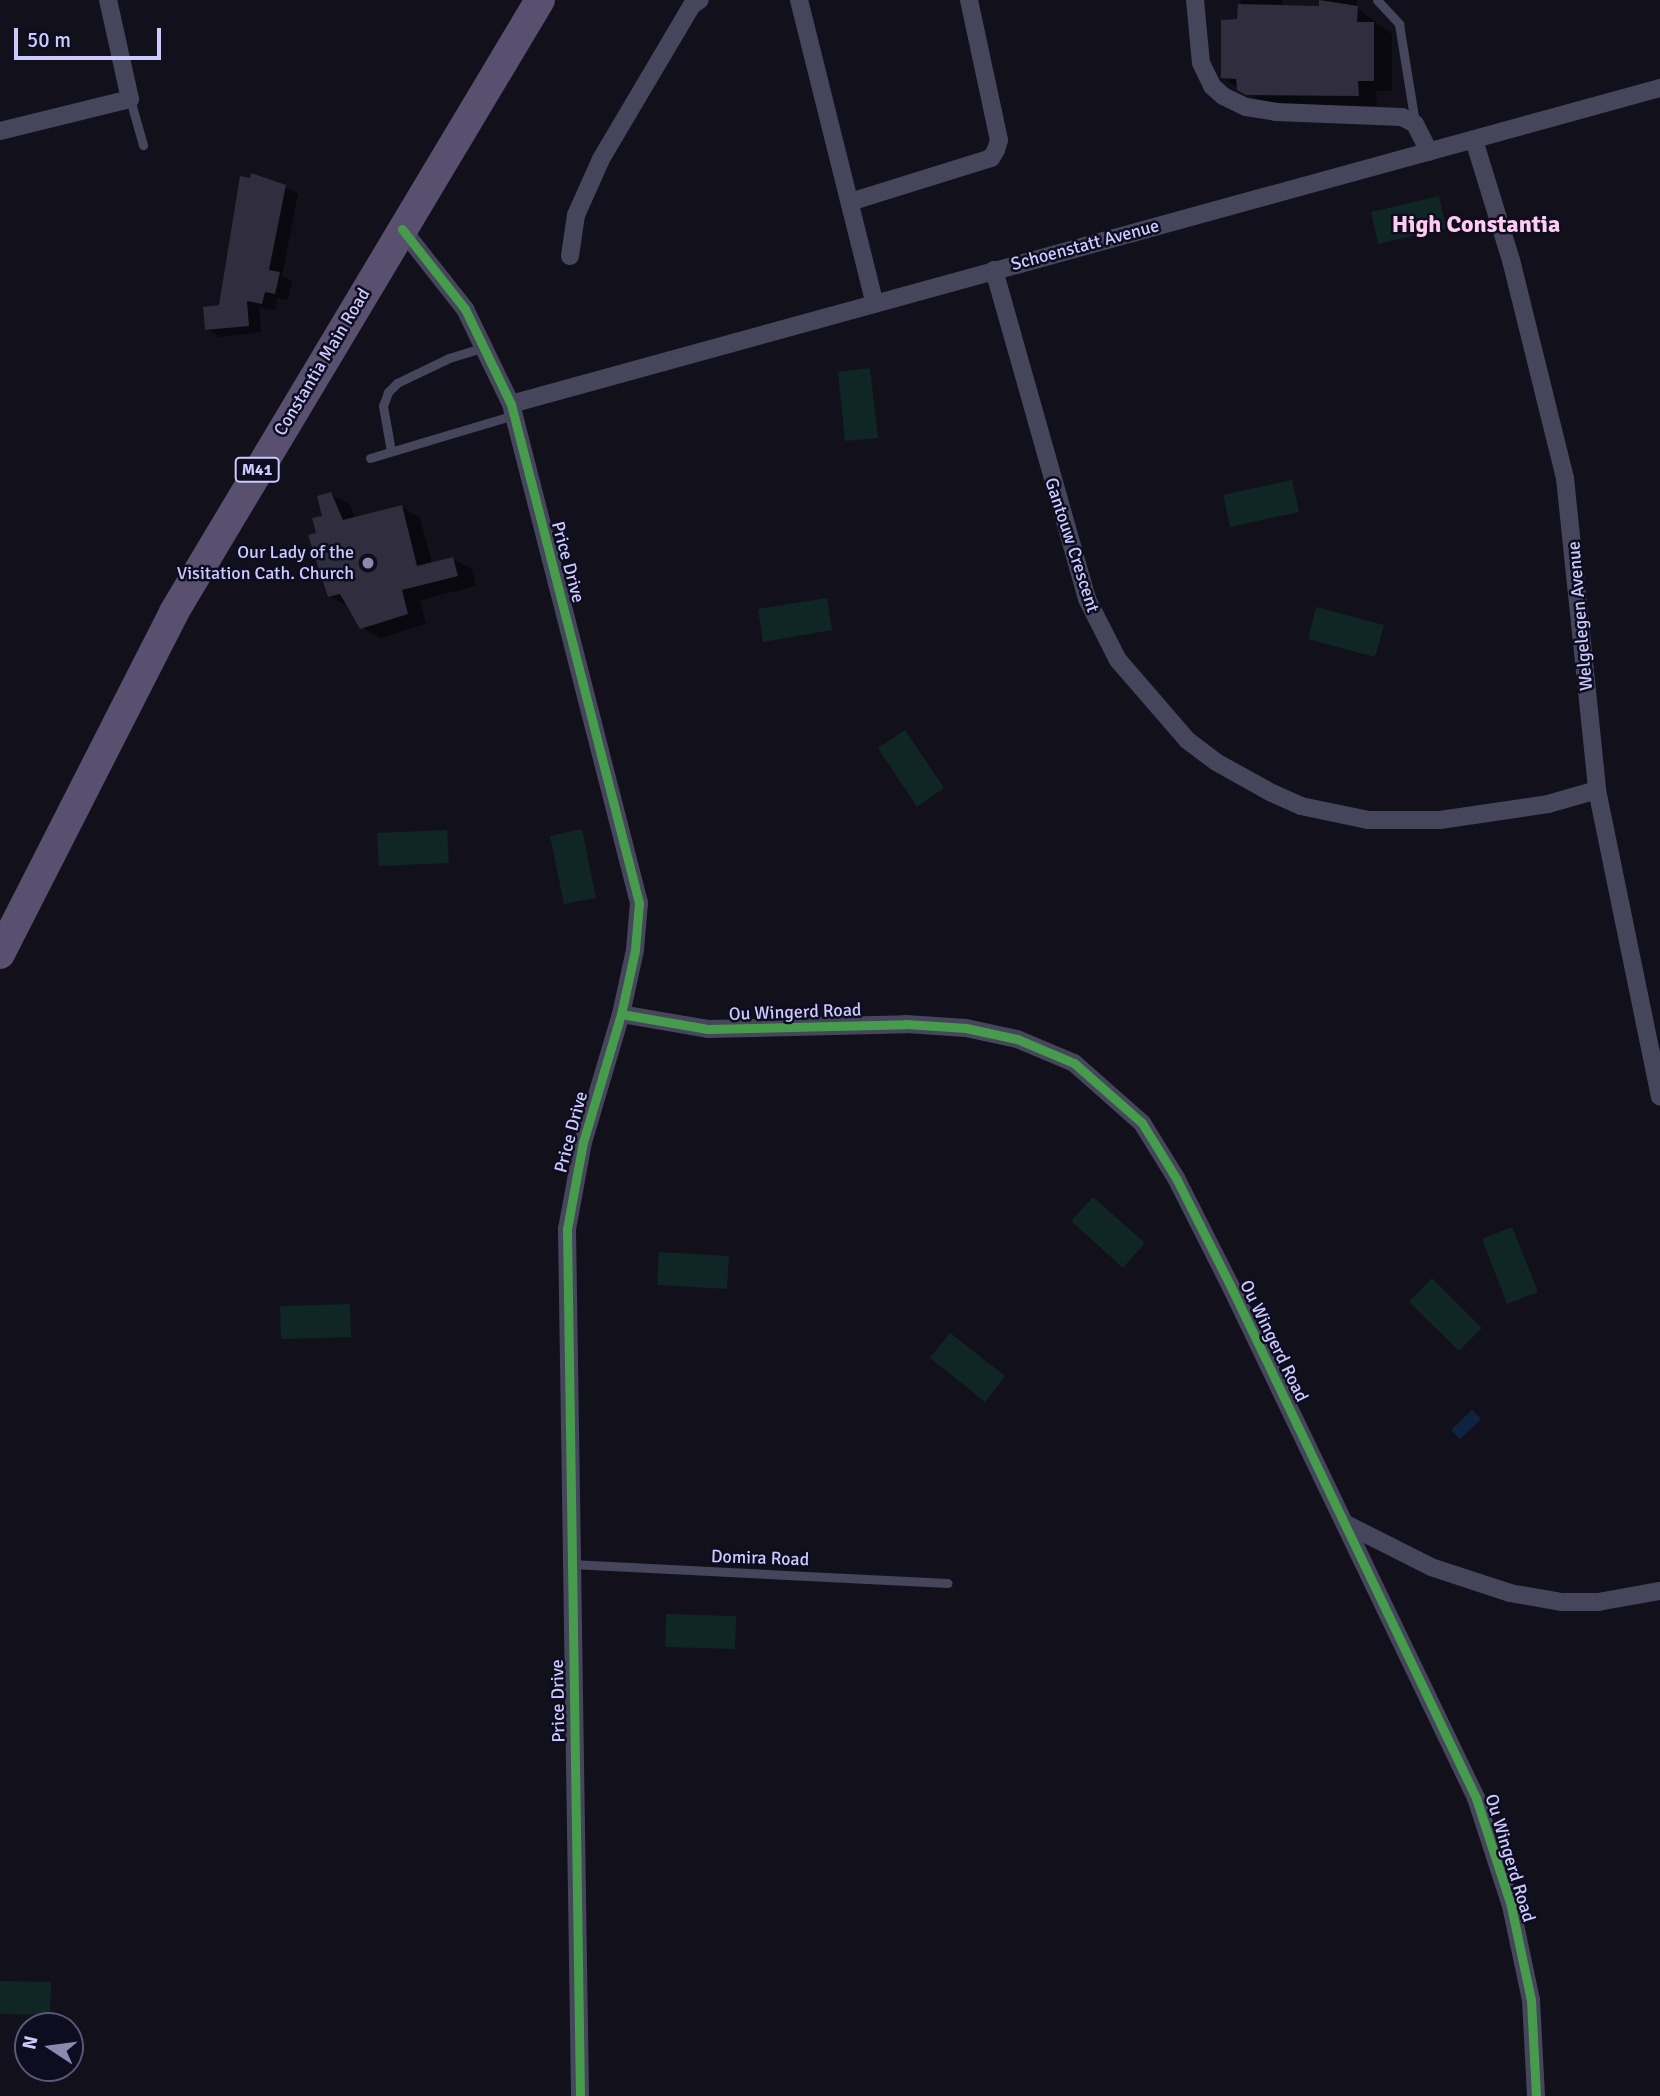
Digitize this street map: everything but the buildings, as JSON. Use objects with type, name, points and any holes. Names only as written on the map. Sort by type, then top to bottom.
[{"type":"main road","name":"Constantia Main Road","points":[[0,954],[174,612],[540,0]]},
{"type":"street","points":[[0,131],[130,99],[108,0]]},
{"type":"street","points":[[570,256],[576,215],[601,159],[692,5],[700,0]]},
{"type":"street","points":[[799,0],[875,303]]},
{"type":"street","points":[[850,202],[990,158],[996,150],[999,140],[969,0]]},
{"type":"street","points":[[1195,0],[1201,63],[1212,86],[1223,96],[1246,107],[1385,114],[1415,124],[1429,152]]},
{"type":"street","name":"Schoenstatt Avenue","points":[[512,409],[875,303],[1660,88]]},
{"type":"street","name":"Welgelegen Avenue","points":[[1474,140],[1515,274],[1565,478],[1597,790],[1660,1097]]},
{"type":"street","name":"Price Drive","points":[[402,229],[437,268],[486,347],[512,409],[637,885],[639,921],[621,1013],[583,1142],[567,1229],[580,2096]]},
{"type":"street","name":"Gantouw Crescent","points":[[994,270],[1087,599],[1118,660],[1187,740],[1216,762],[1282,798],[1333,815],[1368,820],[1440,820],[1548,804],[1597,790]]},
{"type":"street","name":"Ou Wingerd Road","points":[[621,1013],[708,1030],[906,1024],[966,1028],[1049,1050],[1092,1075],[1142,1123],[1176,1178],[1346,1524],[1480,1810],[1511,1906],[1531,2000],[1536,2096]]},
{"type":"street","points":[[1346,1524],[1431,1567],[1510,1592],[1562,1602],[1598,1602],[1660,1591]]},
{"type":"lane","points":[[1377,0],[1399,24],[1415,124]]},
{"type":"lane","points":[[130,99],[144,145]]},
{"type":"lane","points":[[391,452],[383,406],[388,392],[397,383],[449,358],[486,347]]},
{"type":"lane","points":[[370,458],[512,409]]},
{"type":"lane","name":"Domira Road","points":[[571,1564],[948,1583]]},
{"type":"green space","points":[[1439,196],[1446,228],[1378,244],[1371,212]]},
{"type":"green space","points":[[870,368],[878,438],[845,441],[838,372]]},
{"type":"green space","points":[[1292,480],[1299,512],[1230,527],[1223,495]]},
{"type":"green space","points":[[827,598],[832,630],[763,642],[758,609]]},
{"type":"green space","points":[[1316,607],[1384,625],[1375,657],[1308,639]]},
{"type":"green space","points":[[905,730],[944,788],[917,807],[878,748]]},
{"type":"green space","points":[[582,829],[596,898],[564,904],[550,836]]},
{"type":"green space","points":[[447,830],[449,863],[379,866],[377,833]]},
{"type":"green space","points":[[1093,1197],[1145,1243],[1123,1268],[1071,1221]]},
{"type":"green space","points":[[1512,1227],[1538,1292],[1507,1304],[1482,1239]]},
{"type":"green space","points":[[659,1252],[729,1256],[727,1289],[657,1285]]},
{"type":"green space","points":[[1432,1278],[1482,1328],[1459,1351],[1409,1302]]},
{"type":"green space","points":[[350,1304],[351,1337],[281,1339],[280,1306]]},
{"type":"green space","points":[[950,1333],[1005,1376],[985,1402],[930,1358]]},
{"type":"green space","points":[[666,1614],[736,1616],[735,1649],[665,1647]]},
{"type":"green space","points":[[0,1981],[51,1982],[50,2012],[0,2014]]},
{"type":"water","points":[[1472,1410],[1481,1419],[1460,1439],[1451,1430]]},
{"type":"cycle path","points":[[402,229],[465,309],[511,404],[639,903],[635,950],[621,1014],[583,1142],[567,1229],[580,2096]]},
{"type":"cycle path","points":[[621,1014],[708,1029],[906,1024],[966,1028],[1017,1039],[1074,1063],[1142,1123],[1176,1178],[1231,1287],[1476,1798],[1511,1906],[1531,2000],[1536,2096]]},
{"type":"place","name":"Our Lady of the Visitation Cath. Church","points":[[368,563]]},
{"type":"district","name":"High Constantia","points":[[1476,225]]}]
